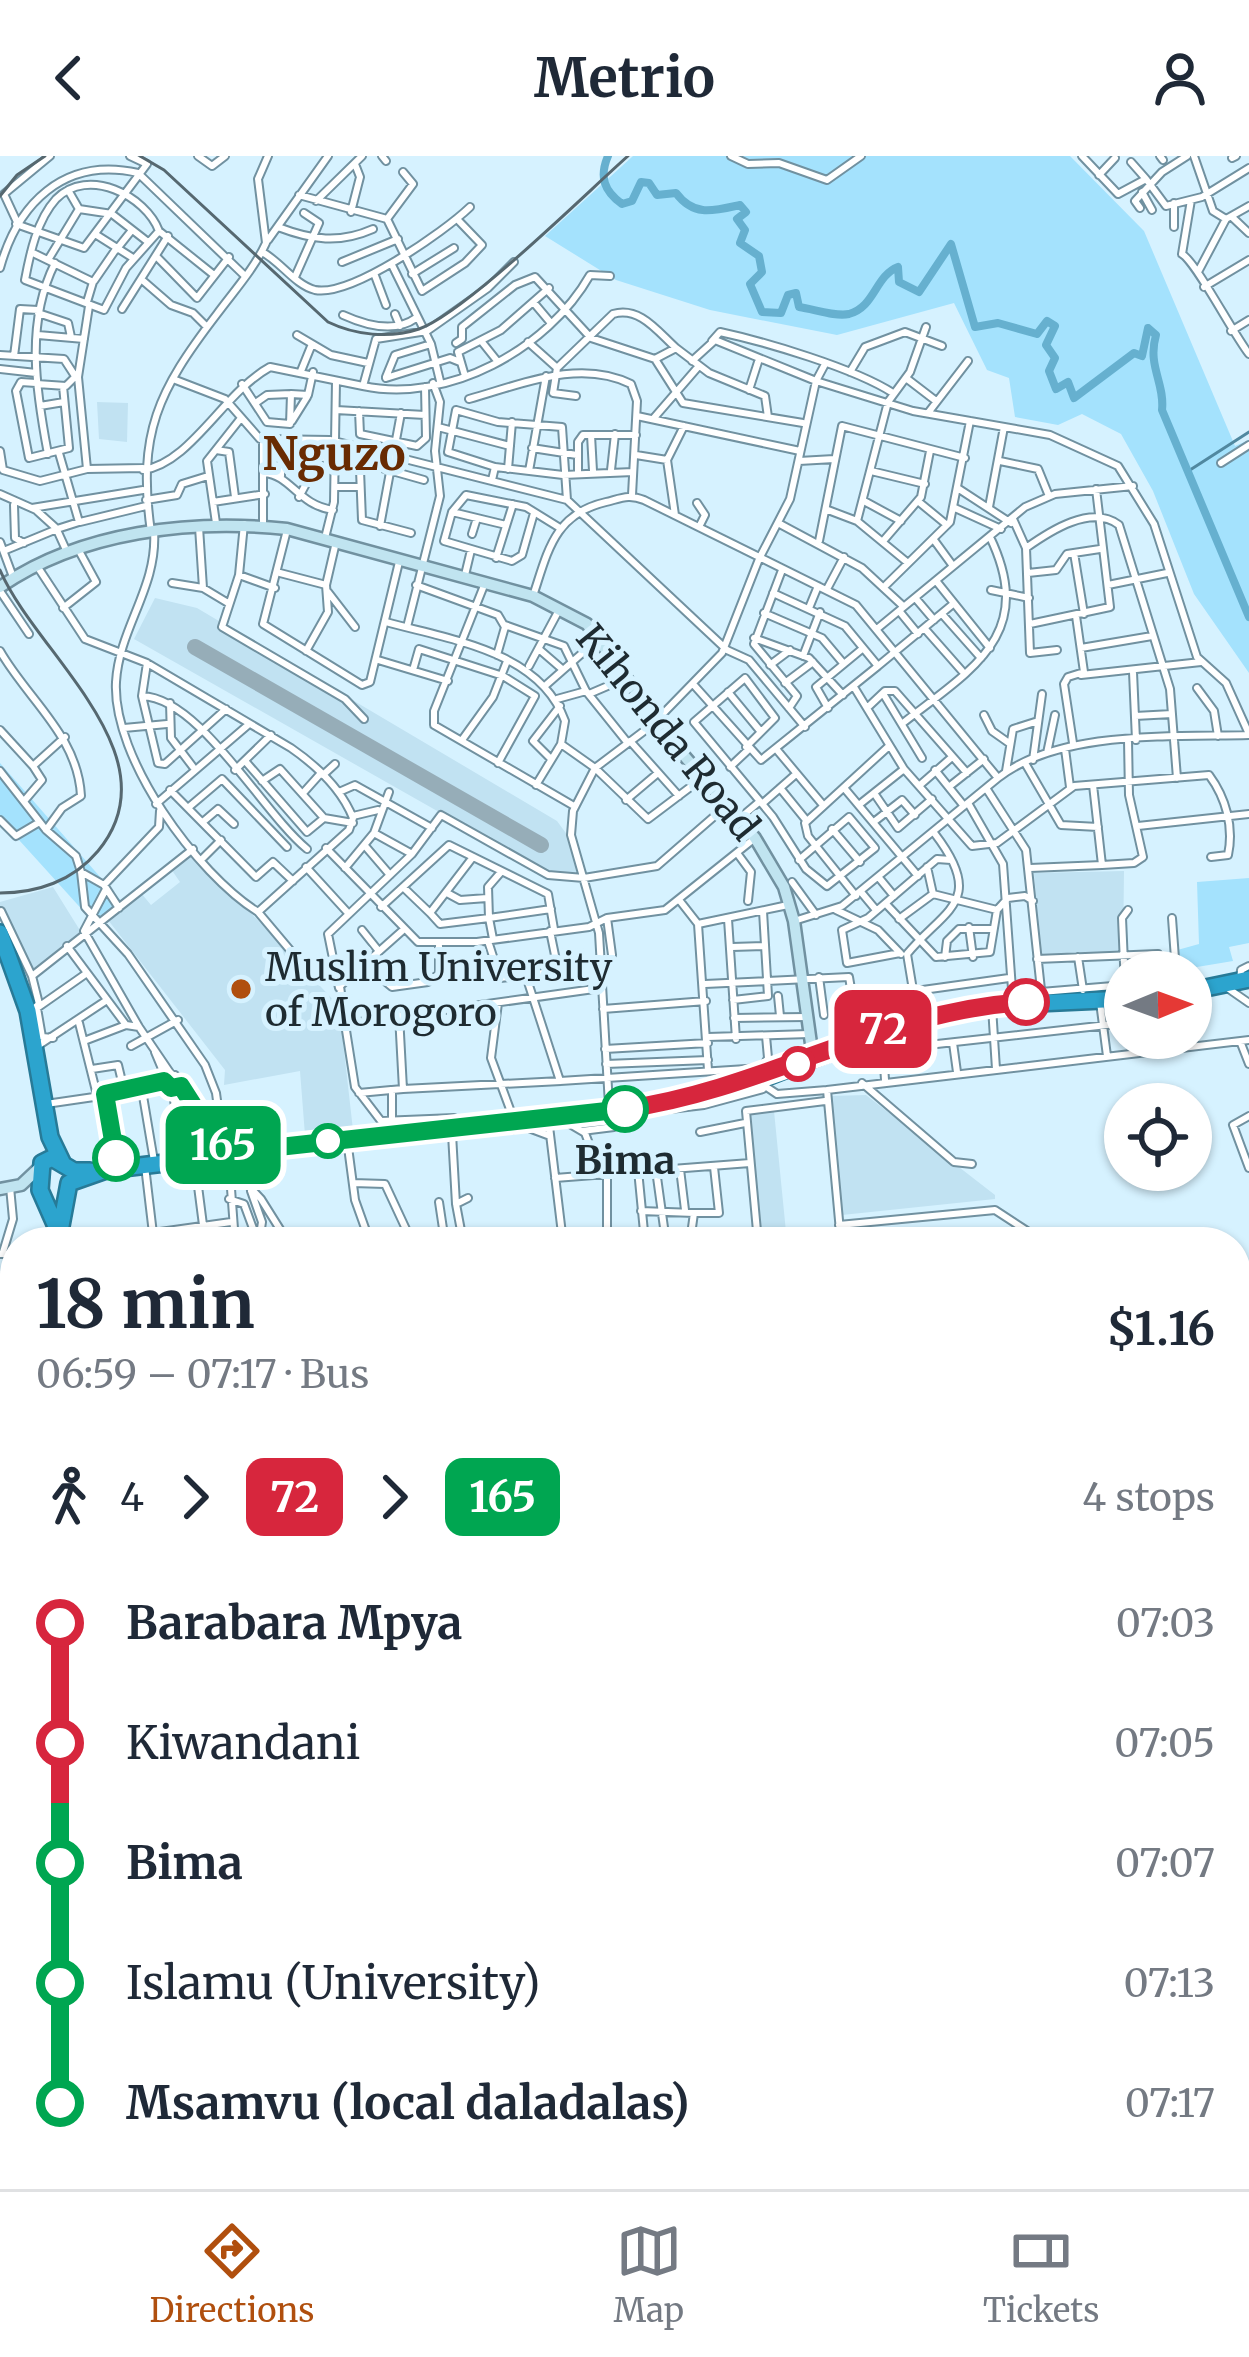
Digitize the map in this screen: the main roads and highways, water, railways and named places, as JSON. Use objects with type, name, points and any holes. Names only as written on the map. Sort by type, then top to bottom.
[{"type":"highway","points":[[0,934],[33,1010],[48,1130],[39,1167],[43,1199],[54,1227]]},
{"type":"highway","points":[[39,1167],[50,1158],[79,1172],[613,1112],[760,1084],[859,1037],[918,1018],[1042,997],[1104,997]]},
{"type":"highway","points":[[48,1130],[62,1162],[65,1196],[60,1227]]},
{"type":"highway","points":[[43,1199],[54,1204],[76,1177],[111,1168]]},
{"type":"waterway","points":[[608,156],[605,183],[622,204],[632,201],[641,182],[649,183],[657,195],[676,193],[697,209],[740,205],[746,212],[737,219],[745,230],[740,243],[759,256],[762,272],[750,284],[762,312],[781,313],[788,295],[796,293],[799,307],[849,314],[864,305],[884,277],[898,267],[899,282],[919,292],[951,244],[975,327],[998,323],[1037,334],[1047,321],[1055,326],[1046,345],[1055,358],[1049,371],[1056,389],[1068,382],[1074,398],[1134,353],[1142,356],[1148,328],[1156,335],[1154,356],[1162,410],[1249,617]]},
{"type":"waterway","points":[[1190,470],[1249,432]]},
{"type":"railway","points":[[0,196],[17,175],[45,156]]},
{"type":"railway","points":[[140,156],[164,170],[328,322],[384,335],[419,329],[465,301],[628,156]]},
{"type":"railway","points":[[0,570],[92,706],[111,742],[121,779],[118,815],[88,861],[54,883],[0,893]]},
{"type":"place","name":"Muslim University of Morogoro","points":[[241,989]]},
{"type":"place","name":"Bima","points":[[625,1109]]},
{"type":"district","name":"Nguzo","points":[[334,454]]}]
